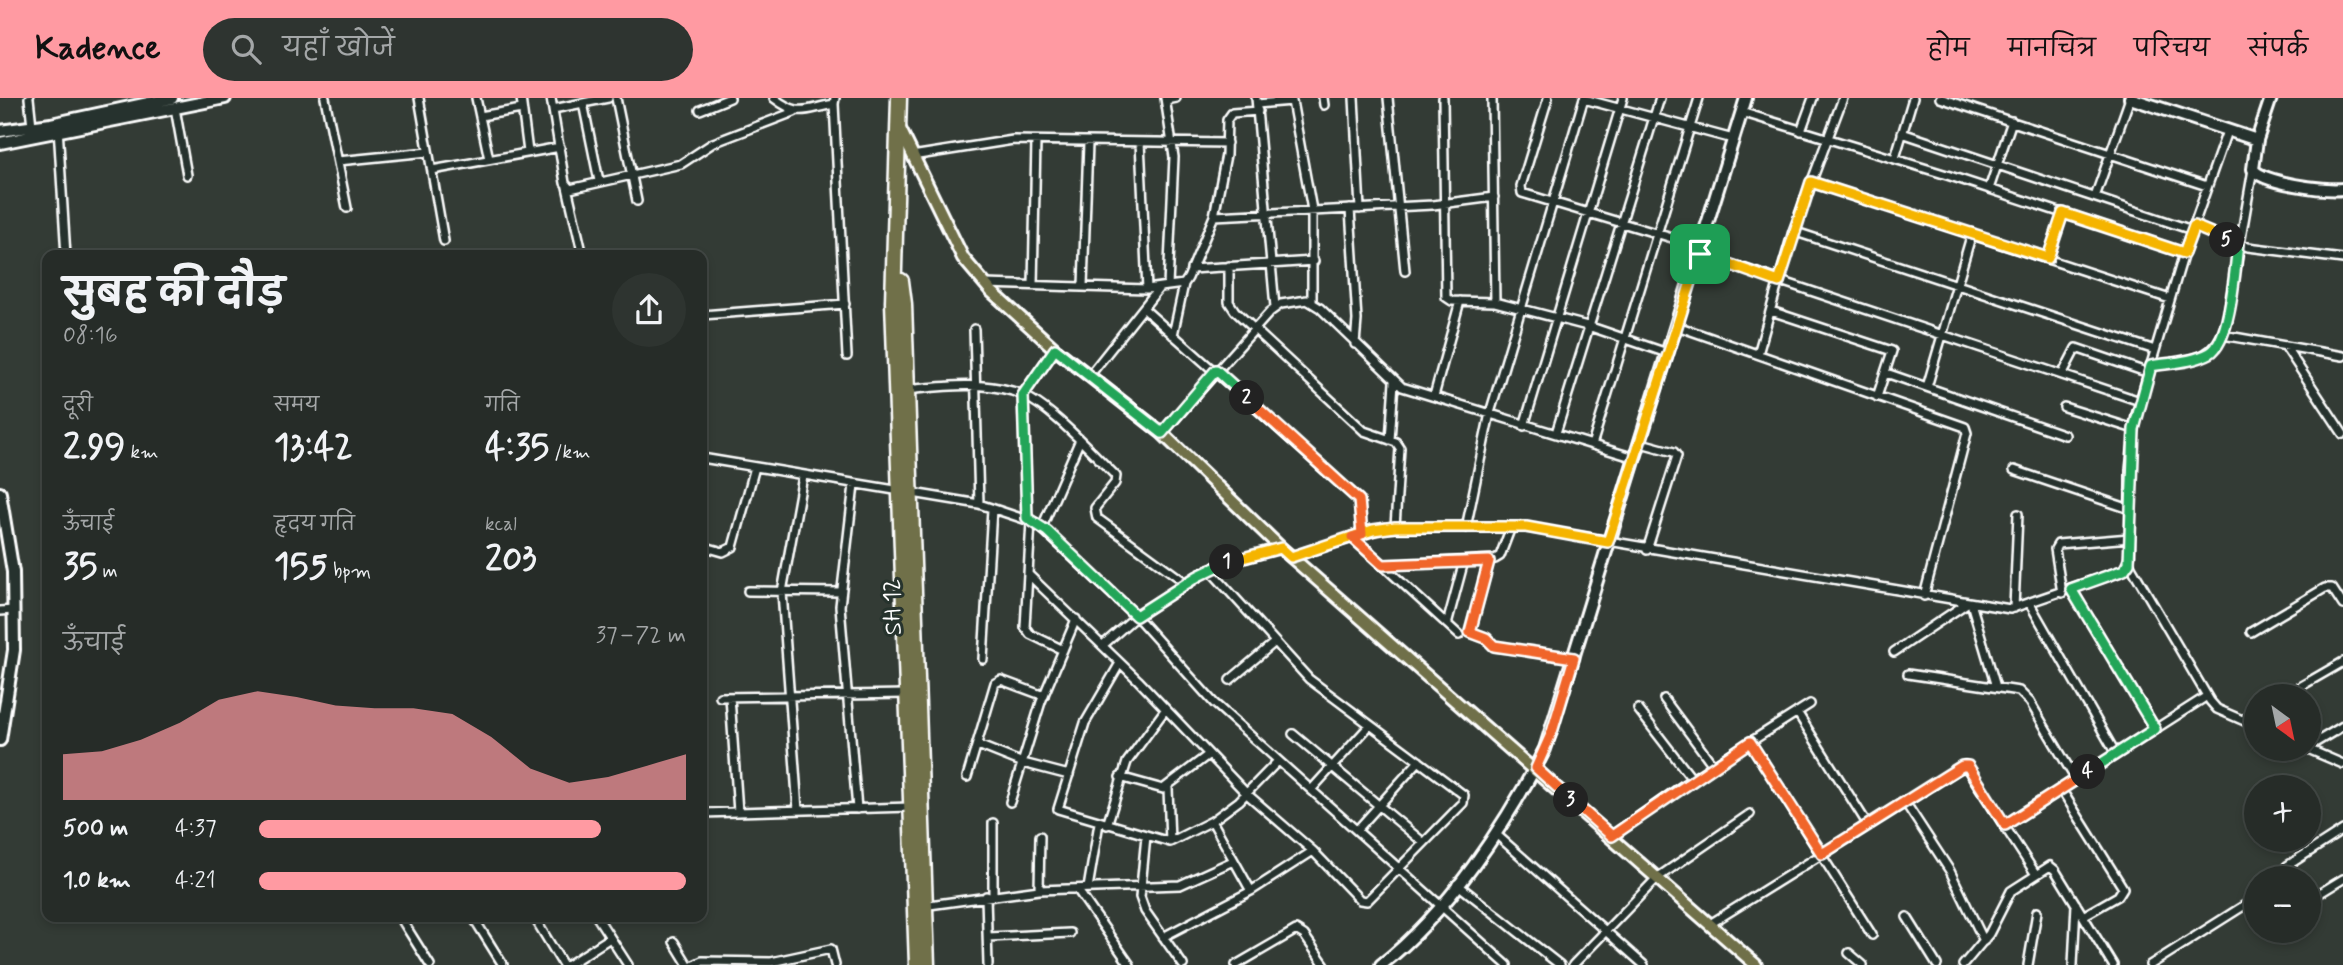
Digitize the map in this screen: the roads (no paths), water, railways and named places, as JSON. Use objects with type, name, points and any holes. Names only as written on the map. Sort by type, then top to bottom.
[{"type":"highway","name":"SH 12","points":[[893,98],[897,124]]},
{"type":"highway","name":"SH 12","points":[[899,98],[893,302],[902,391],[906,493],[920,906],[917,965]]},
{"type":"highway","name":"SH 12","points":[[906,493],[912,807],[927,965]]},
{"type":"main road","points":[[897,124],[963,258],[985,284],[1055,349],[1162,433],[1291,557],[1536,768],[1756,965]]},
{"type":"street","points":[[29,98],[32,127]]},
{"type":"street","points":[[0,143],[58,127],[174,103],[225,98]]},
{"type":"street","points":[[325,98],[347,208]]},
{"type":"street","points":[[419,98],[444,241]]},
{"type":"street","points":[[476,98],[488,159]]},
{"type":"street","points":[[521,98],[528,152]]},
{"type":"street","points":[[551,98],[582,250]]},
{"type":"street","points":[[553,109],[608,98]]},
{"type":"street","points":[[616,98],[637,201]]},
{"type":"street","points":[[700,110],[730,98]]},
{"type":"street","points":[[774,98],[794,112]]},
{"type":"street","points":[[1168,286],[1173,143],[1166,99],[1177,98]]},
{"type":"street","points":[[1354,98],[1360,209]]},
{"type":"street","points":[[1388,98],[1401,206],[1405,271]]},
{"type":"street","points":[[1443,98],[1446,297],[1460,301],[1495,302],[1591,327],[1667,353]]},
{"type":"street","points":[[1492,98],[1495,302]]},
{"type":"street","points":[[1548,98],[1520,190],[1554,204],[1658,233],[1779,282],[2140,401]]},
{"type":"street","points":[[1466,528],[1490,414],[1584,98],[1654,115],[1733,139]]},
{"type":"street","points":[[1524,426],[1623,98]]},
{"type":"street","points":[[1556,433],[1660,98]]},
{"type":"street","points":[[1592,445],[1699,98]]},
{"type":"street","points":[[1381,965],[1414,936],[1497,835],[1536,768],[1552,732],[1746,98]]},
{"type":"street","points":[[1801,131],[1813,98]]},
{"type":"street","points":[[1758,354],[1793,231],[1843,98]]},
{"type":"street","points":[[1895,158],[1913,98]]},
{"type":"street","points":[[1940,98],[2207,186]]},
{"type":"street","points":[[2095,197],[2130,98],[2257,140]]},
{"type":"street","points":[[2062,375],[2076,348],[2150,370],[2207,355],[2219,345],[2223,335],[2257,140],[2271,98]]},
{"type":"street","points":[[567,186],[575,189],[599,181],[681,164],[713,144],[794,112],[835,101],[848,356]]},
{"type":"street","points":[[1173,335],[1184,284],[1214,216],[1227,144],[1229,116],[1257,104],[1292,101],[1312,211],[1312,302]]},
{"type":"street","points":[[174,103],[187,175]]},
{"type":"street","points":[[583,103],[599,181]]},
{"type":"street","points":[[1257,104],[1275,307]]},
{"type":"street","points":[[480,116],[522,109]]},
{"type":"street","points":[[1741,112],[1895,158],[2184,253]]},
{"type":"street","points":[[1989,189],[2012,121]]},
{"type":"street","points":[[0,131],[58,127]]},
{"type":"street","points":[[58,127],[66,250]]},
{"type":"street","points":[[2227,131],[2184,253],[2140,401],[2134,429],[2129,563],[2207,696],[2217,709],[2243,720]]},
{"type":"street","points":[[1902,133],[2238,244],[2343,259]]},
{"type":"street","points":[[912,156],[981,143],[1037,141],[1227,144]]},
{"type":"street","points":[[1033,285],[1037,141]]},
{"type":"street","points":[[1140,142],[1147,289]]},
{"type":"street","points":[[1083,286],[1088,143]]},
{"type":"street","points":[[432,170],[560,147]]},
{"type":"street","points":[[338,161],[429,152]]},
{"type":"street","points":[[2253,169],[2261,178],[2330,190],[2343,189]]},
{"type":"street","points":[[1811,182],[2170,299]]},
{"type":"street","points":[[1214,216],[1360,209],[1494,197]]},
{"type":"street","points":[[1350,209],[1357,320],[1355,344]]},
{"type":"street","points":[[2048,258],[2063,213]]},
{"type":"street","points":[[1793,231],[2155,349]]},
{"type":"street","points":[[1927,387],[1972,233]]},
{"type":"street","points":[[1191,269],[1314,261]]},
{"type":"street","points":[[1228,266],[1229,302],[1254,329],[1364,431],[1396,442],[1402,453],[1395,527]]},
{"type":"street","points":[[985,284],[1147,289],[1184,284]]},
{"type":"street","points":[[1089,376],[1158,288]]},
{"type":"street","points":[[1162,433],[1275,307],[1299,300],[1312,302],[1394,382],[1408,390],[1634,458]]},
{"type":"street","points":[[1434,396],[1460,301]]},
{"type":"street","points":[[707,315],[845,304]]},
{"type":"street","points":[[1143,307],[1359,500],[1362,534]]},
{"type":"street","points":[[1771,311],[1890,350],[1894,354],[1877,397]]},
{"type":"street","points":[[1677,326],[1960,424],[1967,433],[1924,596]]},
{"type":"street","points":[[974,329],[979,504]]},
{"type":"street","points":[[2223,335],[2343,356]]},
{"type":"street","points":[[2285,346],[2343,434]]},
{"type":"street","points":[[1055,349],[1023,395],[1029,520],[1029,575],[1024,627],[1030,634],[1063,650]]},
{"type":"street","points":[[1886,373],[2065,435]]},
{"type":"street","points":[[1390,440],[1394,382]]},
{"type":"street","points":[[902,391],[977,386],[1023,395],[1042,407],[1116,476],[1115,483],[1095,508],[1095,515],[1186,583]]},
{"type":"street","points":[[2064,408],[2134,429]]},
{"type":"street","points":[[1042,527],[1079,442]]},
{"type":"street","points":[[1641,443],[1674,452],[1677,456],[1647,550]]},
{"type":"street","points":[[707,459],[979,504],[1029,520],[1042,527],[1136,616],[1214,703],[1507,965]]},
{"type":"street","points":[[707,547],[723,552],[733,547],[755,467]]},
{"type":"street","points":[[2014,470],[2130,509]]},
{"type":"street","points":[[798,810],[782,592],[803,476]]},
{"type":"street","points":[[854,485],[841,592],[857,808]]},
{"type":"street","points":[[0,493],[13,572],[6,611],[14,650],[0,740]]},
{"type":"street","points":[[983,659],[992,509]]},
{"type":"street","points":[[2014,608],[2018,514]]},
{"type":"street","points":[[1291,557],[1362,534],[1395,527],[1511,527],[1556,531],[1647,550],[1924,596],[2014,608],[2124,570],[2129,563]]},
{"type":"street","points":[[1383,565],[1489,561],[1500,556],[1511,527]]},
{"type":"street","points":[[1352,537],[1459,635]]},
{"type":"street","points":[[2062,593],[2055,548],[2058,544],[2130,538]]},
{"type":"street","points":[[1103,645],[1136,616],[1209,569],[1281,548]]},
{"type":"street","points":[[1447,624],[1464,561]]},
{"type":"street","points":[[1489,561],[1470,632],[1486,638],[1494,646],[1574,658]]},
{"type":"street","points":[[1029,575],[1103,645],[1247,794],[1313,851],[1364,902],[1371,899],[1465,799],[1460,792],[1309,678],[1209,569]]},
{"type":"street","points":[[2251,632],[2325,588],[2332,587],[2343,605]]},
{"type":"street","points":[[2071,589],[2155,729]]},
{"type":"street","points":[[748,592],[841,592]]},
{"type":"street","points":[[1894,652],[1969,603]]},
{"type":"street","points":[[1969,603],[1996,687]]},
{"type":"street","points":[[2030,604],[2116,754]]},
{"type":"street","points":[[1010,802],[1044,696],[1076,619]]},
{"type":"street","points":[[1230,680],[1275,642]]},
{"type":"street","points":[[2305,684],[2343,662]]},
{"type":"street","points":[[1120,663],[1085,723],[1058,809],[1170,842],[1212,821],[1247,794],[1277,762]]},
{"type":"street","points":[[1908,674],[2019,691],[2027,698],[2076,780]]},
{"type":"street","points":[[967,777],[997,681],[1044,696]]},
{"type":"street","points":[[720,697],[908,694]]},
{"type":"street","points":[[2005,825],[2207,696]]},
{"type":"street","points":[[730,697],[738,812]]},
{"type":"street","points":[[1664,699],[1713,765]]},
{"type":"street","points":[[1612,836],[1713,765],[1810,704]]},
{"type":"street","points":[[1638,709],[1692,779]]},
{"type":"street","points":[[1088,888],[1103,824],[1120,777],[1132,752],[1165,710]]},
{"type":"street","points":[[1797,712],[1868,825]]},
{"type":"street","points":[[1311,790],[1370,725]]},
{"type":"street","points":[[2321,740],[2343,726]]},
{"type":"street","points":[[1293,734],[1424,843]]},
{"type":"street","points":[[1750,742],[1872,935]]},
{"type":"street","points":[[978,745],[1023,763],[1069,775]]},
{"type":"street","points":[[2321,754],[2343,764]]},
{"type":"street","points":[[1120,777],[1158,788],[1168,788],[1208,755]]},
{"type":"street","points":[[1357,830],[1419,761]]},
{"type":"street","points":[[1710,924],[1965,765],[2035,873]]},
{"type":"street","points":[[1168,788],[1170,842]]},
{"type":"street","points":[[2061,789],[2123,888],[2118,896],[2083,916]]},
{"type":"street","points":[[1905,802],[1950,870],[1984,941]]},
{"type":"street","points":[[707,813],[912,807]]},
{"type":"street","points":[[1573,965],[1657,878],[1750,814]]},
{"type":"street","points":[[1212,821],[1251,891]]},
{"type":"street","points":[[988,965],[993,824]]},
{"type":"street","points":[[2289,866],[2343,830]]},
{"type":"street","points":[[1497,835],[1644,965]]},
{"type":"street","points":[[1040,890],[1041,836]]},
{"type":"street","points":[[1146,836],[1139,886],[1142,905],[1182,965]]},
{"type":"street","points":[[1163,937],[1251,891],[1313,851]]},
{"type":"street","points":[[920,906],[1040,890],[1180,885],[1233,861]]},
{"type":"street","points":[[1963,965],[1984,941],[2011,891],[2035,873],[2053,867],[2113,965]]},
{"type":"street","points":[[2321,892],[2343,879]]},
{"type":"street","points":[[1457,884],[1560,965]]},
{"type":"street","points":[[1077,889],[1130,965]]},
{"type":"street","points":[[2073,965],[2076,904]]},
{"type":"street","points":[[2150,965],[2244,906]]},
{"type":"street","points":[[2028,965],[2037,912]]},
{"type":"street","points":[[1907,917],[1937,965]]},
{"type":"street","points":[[403,922],[430,965]]},
{"type":"street","points":[[476,922],[503,965]]},
{"type":"street","points":[[537,922],[566,965],[610,938]]},
{"type":"street","points":[[600,922],[628,965]]},
{"type":"street","points":[[1236,965],[1296,930],[1304,935],[1325,965]]},
{"type":"street","points":[[988,937],[1070,933]]},
{"type":"street","points":[[674,942],[688,965]]},
{"type":"street","points":[[694,965],[702,961],[771,962],[831,949],[835,965]]},
{"type":"street","points":[[1849,953],[1863,965]]}]
